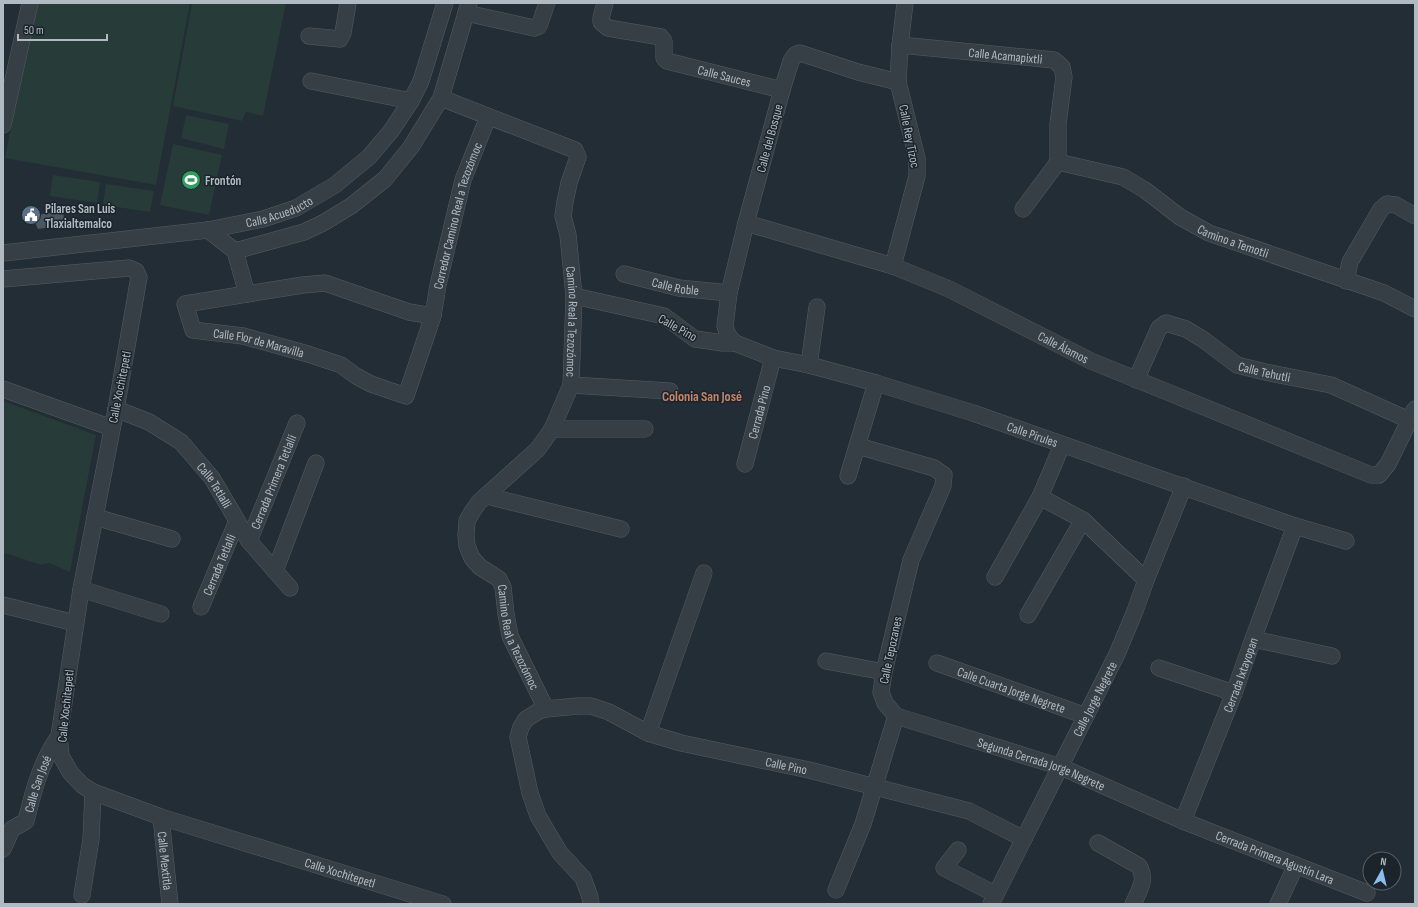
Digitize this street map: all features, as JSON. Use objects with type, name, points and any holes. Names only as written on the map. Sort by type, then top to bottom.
[{"type":"street","points":[[3,125],[30,3]]},
{"type":"street","points":[[309,36],[340,39],[343,33],[348,3]]},
{"type":"street","name":"Calle Acueducto","points":[[3,253],[208,230],[263,219],[296,208],[335,184],[369,157],[391,131],[411,101],[421,81],[445,3]]},
{"type":"street","points":[[468,8],[534,28],[539,26],[547,3]]},
{"type":"street","name":"Calle Sauces","points":[[605,3],[601,22],[608,28],[661,37],[664,41],[664,58],[667,61],[782,90]]},
{"type":"street","name":"Calle Rey Tizoc","points":[[893,266],[917,176],[917,158],[898,82],[900,45],[905,3]]},
{"type":"street","name":"Calle Acueducto","points":[[235,251],[304,232],[323,223],[351,206],[385,179],[411,147],[441,98],[468,8]]},
{"type":"street","name":"Calle Acamapixtli","points":[[900,45],[1054,60],[1062,66],[1064,77],[1058,124],[1058,162]]},
{"type":"street","name":"Calle del Bosque","points":[[735,343],[728,335],[725,326],[729,293],[746,223],[791,60],[795,55],[800,53],[858,72],[898,82]]},
{"type":"street","points":[[311,81],[411,101]]},
{"type":"street","name":"Camino Real a Tezozómoc","points":[[441,98],[576,150],[578,157],[569,183],[563,216],[568,235],[574,296],[571,385],[552,429],[538,448],[479,502],[467,521],[466,535],[467,546],[472,558],[480,567],[499,579],[503,587],[510,636],[546,709]]},
{"type":"street","name":"Corredor Camino Real a Tezozómoc","points":[[406,396],[433,316],[438,285],[463,180],[488,117]]},
{"type":"street","points":[[1024,209],[1058,162]]},
{"type":"street","name":"Camino a Temotli","points":[[1058,162],[1123,177],[1144,190],[1180,217],[1209,233],[1384,293],[1415,309]]},
{"type":"street","points":[[1346,281],[1350,262],[1381,209],[1387,204],[1396,205],[1415,216]]},
{"type":"street","name":"Calle Álamos","points":[[746,223],[893,266],[949,289],[1091,361],[1371,475],[1380,475],[1388,464],[1412,415]]},
{"type":"street","points":[[208,230],[235,251],[247,294]]},
{"type":"street","name":"Calle Xochitepetl","points":[[3,279],[129,268],[136,271],[139,277],[116,409],[75,623],[59,736],[61,756],[70,772],[82,785],[94,792],[161,817],[443,904]]},
{"type":"street","name":"Calle Roble","points":[[624,274],[680,288],[729,293]]},
{"type":"street","name":"Calle Flor de Maravilla","points":[[406,396],[371,384],[341,366],[308,354],[243,336],[193,330],[185,304],[303,285],[325,283],[409,312],[433,316]]},
{"type":"street","name":"Calle Pino","points":[[574,296],[664,316],[695,339],[735,343]]},
{"type":"street","points":[[809,364],[817,306]]},
{"type":"street","name":"Calle Tehutli","points":[[1136,380],[1159,328],[1166,322],[1186,329],[1204,340],[1238,365],[1331,385],[1412,415]]},
{"type":"street","name":"Calle Pirules","points":[[735,343],[749,350],[773,358],[809,364],[973,413],[1295,526],[1346,541]]},
{"type":"street","name":"Cerrada Pino","points":[[745,464],[773,358]]},
{"type":"street","points":[[848,476],[876,383]]},
{"type":"street","points":[[571,385],[670,391]]},
{"type":"street","points":[[3,389],[112,428]]},
{"type":"street","name":"Calle Tetlalli","points":[[116,409],[149,422],[181,442],[212,478],[249,541],[290,588]]},
{"type":"street","name":"Cerrada Primera Tetlalli","points":[[249,541],[297,423]]},
{"type":"street","points":[[552,429],[645,429]]},
{"type":"street","points":[[996,577],[1040,498],[1062,445]]},
{"type":"street","name":"Calle Tepozanes","points":[[858,446],[934,468],[944,475],[943,486],[911,560],[884,672],[881,692],[885,703],[896,716]]},
{"type":"street","points":[[275,571],[316,463]]},
{"type":"street","name":"Calle Jorge Negrete","points":[[993,899],[1061,767],[1120,647],[1184,486]]},
{"type":"street","points":[[487,496],[621,529]]},
{"type":"street","points":[[1040,498],[1083,520],[1146,580]]},
{"type":"street","points":[[95,517],[172,539]]},
{"type":"street","points":[[1028,615],[1083,520]]},
{"type":"street","name":"Cerrada Tetlalli","points":[[201,607],[237,521]]},
{"type":"street","name":"Cerrada Ixtayopan","points":[[1183,821],[1234,693],[1252,639],[1295,526]]},
{"type":"street","points":[[648,733],[704,572]]},
{"type":"street","points":[[81,589],[162,614]]},
{"type":"street","points":[[3,605],[75,623]]},
{"type":"street","points":[[1252,639],[1332,656]]},
{"type":"street","points":[[826,661],[884,672]]},
{"type":"street","name":"Calle Cuarta Jorge Negrete","points":[[937,663],[1086,716]]},
{"type":"street","points":[[1159,668],[1234,693]]},
{"type":"street","name":"Calle Pino","points":[[546,709],[591,706],[609,712],[648,733],[681,743],[809,770],[969,811],[1024,839]]},
{"type":"street","points":[[546,709],[539,711],[526,719],[520,727],[518,738],[530,793],[538,816],[560,853],[583,878],[590,897],[590,904]]},
{"type":"street","points":[[836,890],[863,824],[896,716]]},
{"type":"street","name":"Segunda Cerrada Jorge Negrete","points":[[896,716],[1061,767],[1183,821]]},
{"type":"street","name":"Calle San José","points":[[3,849],[12,829],[26,821],[32,794],[49,748],[59,736]]},
{"type":"street","points":[[82,895],[91,839],[94,792]]},
{"type":"street","name":"Calle Mextitla","points":[[161,817],[170,904]]},
{"type":"street","name":"Cerrada Primera Agustín Lara","points":[[1183,821],[1367,893]]},
{"type":"street","points":[[1098,843],[1140,866],[1143,872],[1143,879],[1133,904]]},
{"type":"street","points":[[958,850],[944,868],[993,899]]},
{"type":"street","points":[[1278,904],[1296,865]]},
{"type":"green space","points":[[34,3],[190,3],[156,185],[5,158]]},
{"type":"green space","points":[[192,3],[286,3],[263,116],[246,112],[242,121],[173,106]]},
{"type":"green space","points":[[186,115],[229,124],[224,149],[181,138]]},
{"type":"green space","name":"Frontón","points":[[173,144],[222,155],[209,215],[160,205]]},
{"type":"green space","points":[[53,175],[100,182],[97,203],[50,196]]},
{"type":"green space","points":[[106,184],[154,191],[150,212],[103,205]]},
{"type":"green space","points":[[3,401],[96,435],[70,572],[49,563],[41,565],[5,553],[3,557]]},
{"type":"building","points":[[63,211],[65,225],[38,229],[34,220],[37,220],[36,215]]},
{"type":"place","name":"Frontón","points":[[191,180]]},
{"type":"place","name":"Pilares San Luis Tlaxialtemalco","points":[[31,215]]},
{"type":"district","name":"Colonia San José","points":[[702,396]]}]
